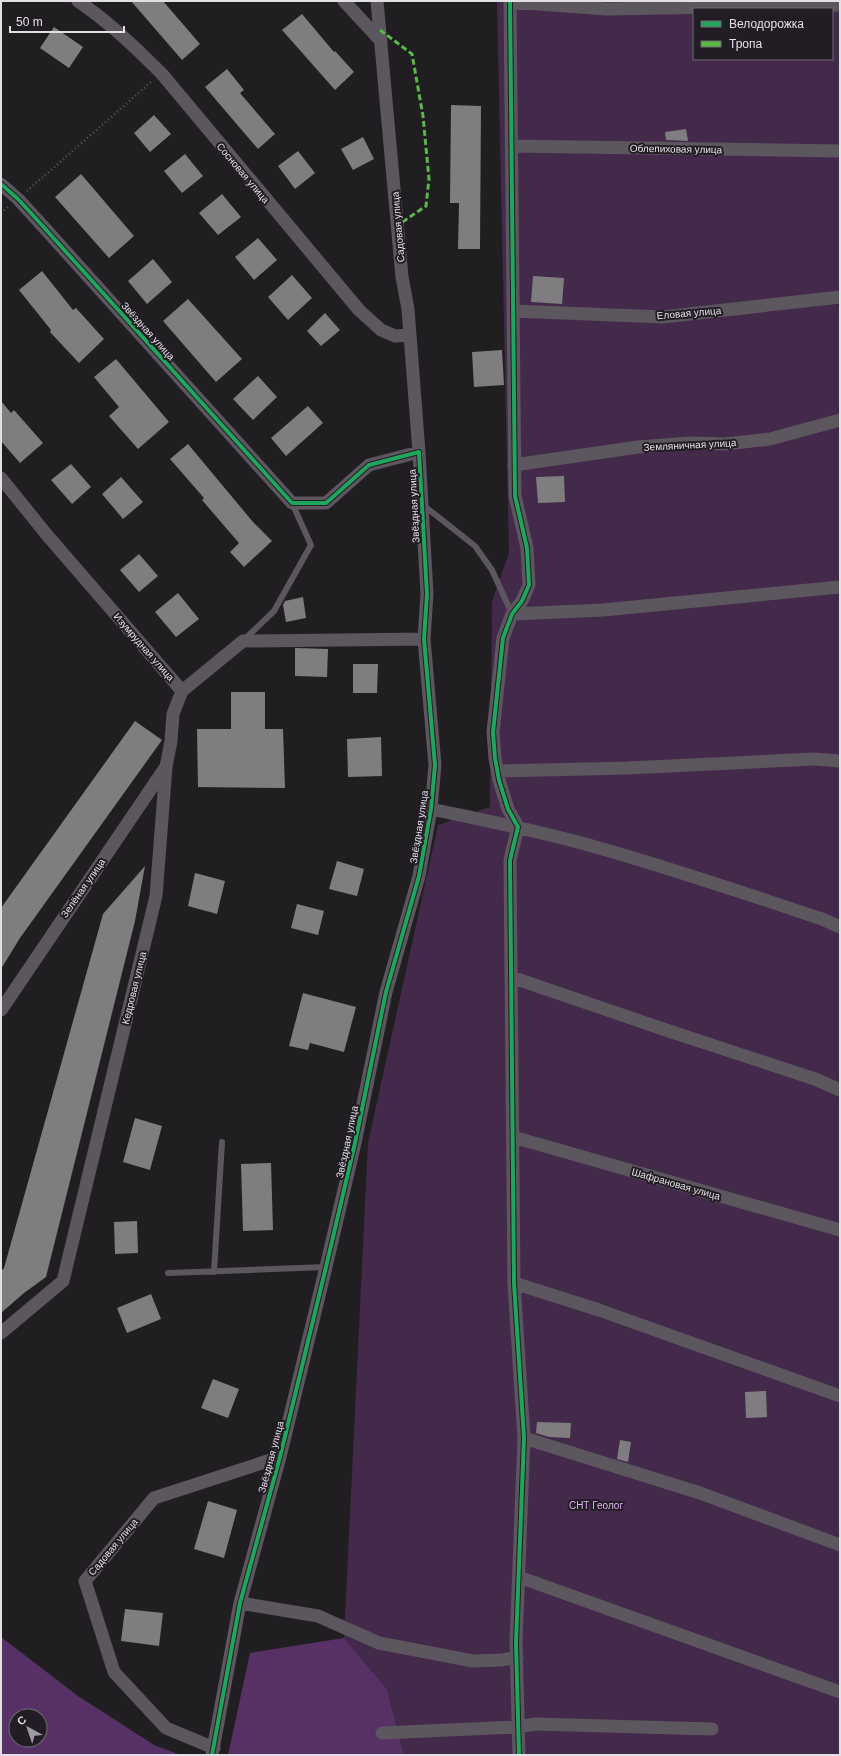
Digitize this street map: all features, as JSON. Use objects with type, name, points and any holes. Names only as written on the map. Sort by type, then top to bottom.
[{"type":"street","name":"Сосновая улица","points":[[78,1],[102,18],[134,45],[162,74],[359,310],[381,330],[395,336],[410,335]]},
{"type":"street","points":[[344,1],[381,41]]},
{"type":"street","name":"Садовая улица","points":[[377,1],[402,277],[408,309],[419,452]]},
{"type":"street","points":[[519,1755],[517,1657],[524,1438],[514,1283],[510,860],[518,827],[508,809],[498,771],[493,732],[503,638],[512,614],[522,601],[529,585],[527,548],[515,496],[510,2],[607,10],[693,8]]},
{"type":"street","points":[[700,8],[840,5]]},
{"type":"street","name":"Облепиховая улица","points":[[511,146],[840,151]]},
{"type":"street","name":"Звёздная улица","points":[[1,184],[18,199],[292,503],[326,503],[369,465],[419,452],[427,594],[424,639],[435,765],[432,810],[419,876],[386,992],[355,1143],[280,1457],[240,1602],[213,1752]]},
{"type":"street","name":"Еловая улица","points":[[513,311],[663,317],[840,297]]},
{"type":"street","name":"Земляничная улица","points":[[514,465],[638,447],[691,443],[725,444],[770,439],[840,420]]},
{"type":"street","name":"Изумрудная улица","points":[[1,478],[47,535],[182,691]]},
{"type":"street","points":[[512,614],[603,610],[840,587]]},
{"type":"street","points":[[182,691],[244,641],[424,639]]},
{"type":"street","name":"Кедровая улица","points":[[1,1333],[63,1281],[156,896],[166,767],[171,741],[173,714],[182,691]]},
{"type":"street","points":[[498,771],[628,768],[814,759],[840,762]]},
{"type":"street","name":"Зелёная улица","points":[[1,1010],[166,767]]},
{"type":"street","points":[[432,810],[518,827],[586,844],[839,925]]},
{"type":"street","points":[[511,976],[666,1030],[815,1079],[840,1090]]},
{"type":"street","name":"Шафрановая улица","points":[[513,1137],[840,1230]]},
{"type":"street","points":[[514,1283],[599,1310],[840,1396]]},
{"type":"street","points":[[524,1438],[700,1493],[840,1545]]},
{"type":"street","name":"Садовая улица","points":[[213,1752],[166,1728],[114,1672],[85,1582],[154,1498],[280,1457]]},
{"type":"street","points":[[519,1578],[840,1692]]},
{"type":"street","points":[[240,1602],[318,1616],[380,1643],[473,1661],[502,1660],[517,1657]]},
{"type":"street","points":[[382,1733],[518,1727],[535,1724],[712,1729]]},
{"type":"lane","points":[[244,641],[274,611],[311,545],[292,503]]},
{"type":"lane","points":[[422,505],[475,546],[492,570],[512,614]]},
{"type":"lane","points":[[214,1272],[222,1142]]},
{"type":"lane","points":[[168,1273],[326,1267]]},
{"type":"path","points":[[1,213],[162,74]]},
{"type":"green space","name":"СНТ Геолог","points":[[497,1],[840,1],[840,1755],[404,1755],[387,1689],[344,1638],[368,1143],[438,825],[490,807],[492,602],[509,553]]},
{"type":"shaded area","points":[[1,1637],[78,1696],[154,1745],[181,1755],[1,1755]]},
{"type":"shaded area","points":[[344,1638],[387,1689],[404,1755],[228,1755],[250,1653]]},
{"type":"building","points":[[131,1],[163,1],[200,44],[182,60]]},
{"type":"building","points":[[302,14],[334,52],[335,51],[354,72],[335,90],[282,30]]},
{"type":"building","points":[[54,27],[83,47],[69,68],[40,48]]},
{"type":"building","points":[[227,69],[244,90],[240,93],[275,134],[258,149],[205,87]]},
{"type":"building","points":[[451,105],[481,106],[480,249],[458,249],[459,203],[450,203]]},
{"type":"building","points":[[154,115],[171,134],[150,152],[134,133]]},
{"type":"building","points":[[686,129],[688,141],[666,140],[665,132]]},
{"type":"building","points":[[363,137],[374,159],[353,170],[341,149]]},
{"type":"building","points":[[298,151],[315,173],[295,189],[278,166]]},
{"type":"building","points":[[185,154],[203,176],[182,193],[164,171]]},
{"type":"building","points":[[81,174],[134,236],[109,258],[55,197]]},
{"type":"building","points":[[222,194],[241,217],[218,235],[199,213]]},
{"type":"building","points":[[258,238],[277,260],[254,280],[235,257]]},
{"type":"building","points":[[153,259],[172,282],[147,304],[128,281]]},
{"type":"building","points":[[42,271],[73,310],[76,308],[104,339],[79,363],[50,332],[51,330],[19,290]]},
{"type":"building","points":[[292,275],[312,298],[288,320],[268,297]]},
{"type":"building","points":[[533,276],[564,278],[562,304],[531,302]]},
{"type":"building","points":[[188,299],[242,359],[216,382],[163,321]]},
{"type":"building","points":[[325,313],[340,330],[321,346],[307,331]]},
{"type":"building","points":[[502,350],[504,385],[474,387],[472,352]]},
{"type":"building","points":[[116,359],[169,422],[138,449],[109,416],[119,407],[94,377]]},
{"type":"building","points":[[258,376],[277,397],[253,420],[233,399]]},
{"type":"building","points":[[1,401],[11,413],[14,410],[43,443],[20,463],[1,441]]},
{"type":"building","points":[[308,406],[323,423],[286,456],[271,438]]},
{"type":"building","points":[[188,444],[253,522],[272,541],[244,567],[230,552],[239,543],[202,500],[204,498],[170,459]]},
{"type":"building","points":[[71,464],[91,487],[72,504],[51,480]]},
{"type":"building","points":[[564,476],[565,502],[538,503],[536,477]]},
{"type":"building","points":[[121,477],[143,502],[123,519],[102,494]]},
{"type":"building","points":[[139,554],[158,576],[139,592],[120,570]]},
{"type":"building","points":[[178,593],[199,619],[176,637],[155,612]]},
{"type":"building","points":[[303,597],[306,618],[286,622],[283,605],[285,601]]},
{"type":"building","points":[[295,648],[328,649],[327,677],[295,676]]},
{"type":"building","points":[[353,664],[378,664],[377,693],[353,693]]},
{"type":"building","points":[[231,692],[265,692],[265,729],[283,729],[285,788],[198,787],[197,729],[231,729]]},
{"type":"building","points":[[135,721],[162,740],[20,938],[1,969],[1,908]]},
{"type":"building","points":[[381,737],[382,776],[348,777],[347,739]]},
{"type":"building","points":[[337,861],[364,869],[357,896],[329,889]]},
{"type":"building","points":[[145,866],[135,921],[46,1277],[24,1293],[1,1313],[1,1271],[4,1268],[103,914]]},
{"type":"building","points":[[195,873],[225,881],[217,914],[188,906]]},
{"type":"building","points":[[297,904],[324,911],[318,935],[291,928]]},
{"type":"building","points":[[303,993],[356,1007],[344,1052],[310,1043],[308,1050],[289,1046]]},
{"type":"building","points":[[135,1118],[162,1126],[150,1170],[123,1162]]},
{"type":"building","points":[[271,1163],[273,1230],[243,1231],[241,1164]]},
{"type":"building","points":[[137,1221],[138,1253],[115,1254],[114,1222]]},
{"type":"building","points":[[151,1294],[161,1319],[127,1333],[117,1308]]},
{"type":"building","points":[[213,1379],[239,1389],[228,1418],[201,1408]]},
{"type":"building","points":[[766,1391],[767,1417],[746,1418],[745,1392]]},
{"type":"building","points":[[537,1422],[571,1423],[570,1438],[549,1437],[536,1433]]},
{"type":"building","points":[[620,1440],[631,1442],[628,1462],[617,1459]]},
{"type":"building","points":[[208,1501],[237,1510],[224,1558],[194,1549]]},
{"type":"building","points":[[125,1609],[163,1613],[159,1646],[121,1641]]},
{"type":"marked path","points":[[380,30],[412,54],[423,116],[429,179],[426,206],[398,225]]},
{"type":"cycle path","points":[[510,1],[515,496],[527,548],[529,585],[522,601],[512,614],[503,638],[493,732],[495,758],[499,780],[508,809],[518,827],[510,860],[514,1283],[524,1438],[516,1642],[519,1755]]},
{"type":"cycle path","points":[[1,184],[18,199],[40,223],[292,503],[326,503],[369,465],[419,452],[427,594],[424,639],[435,765],[431,809],[419,876],[386,992],[355,1143],[326,1267],[280,1457],[240,1603],[212,1755]]}]
